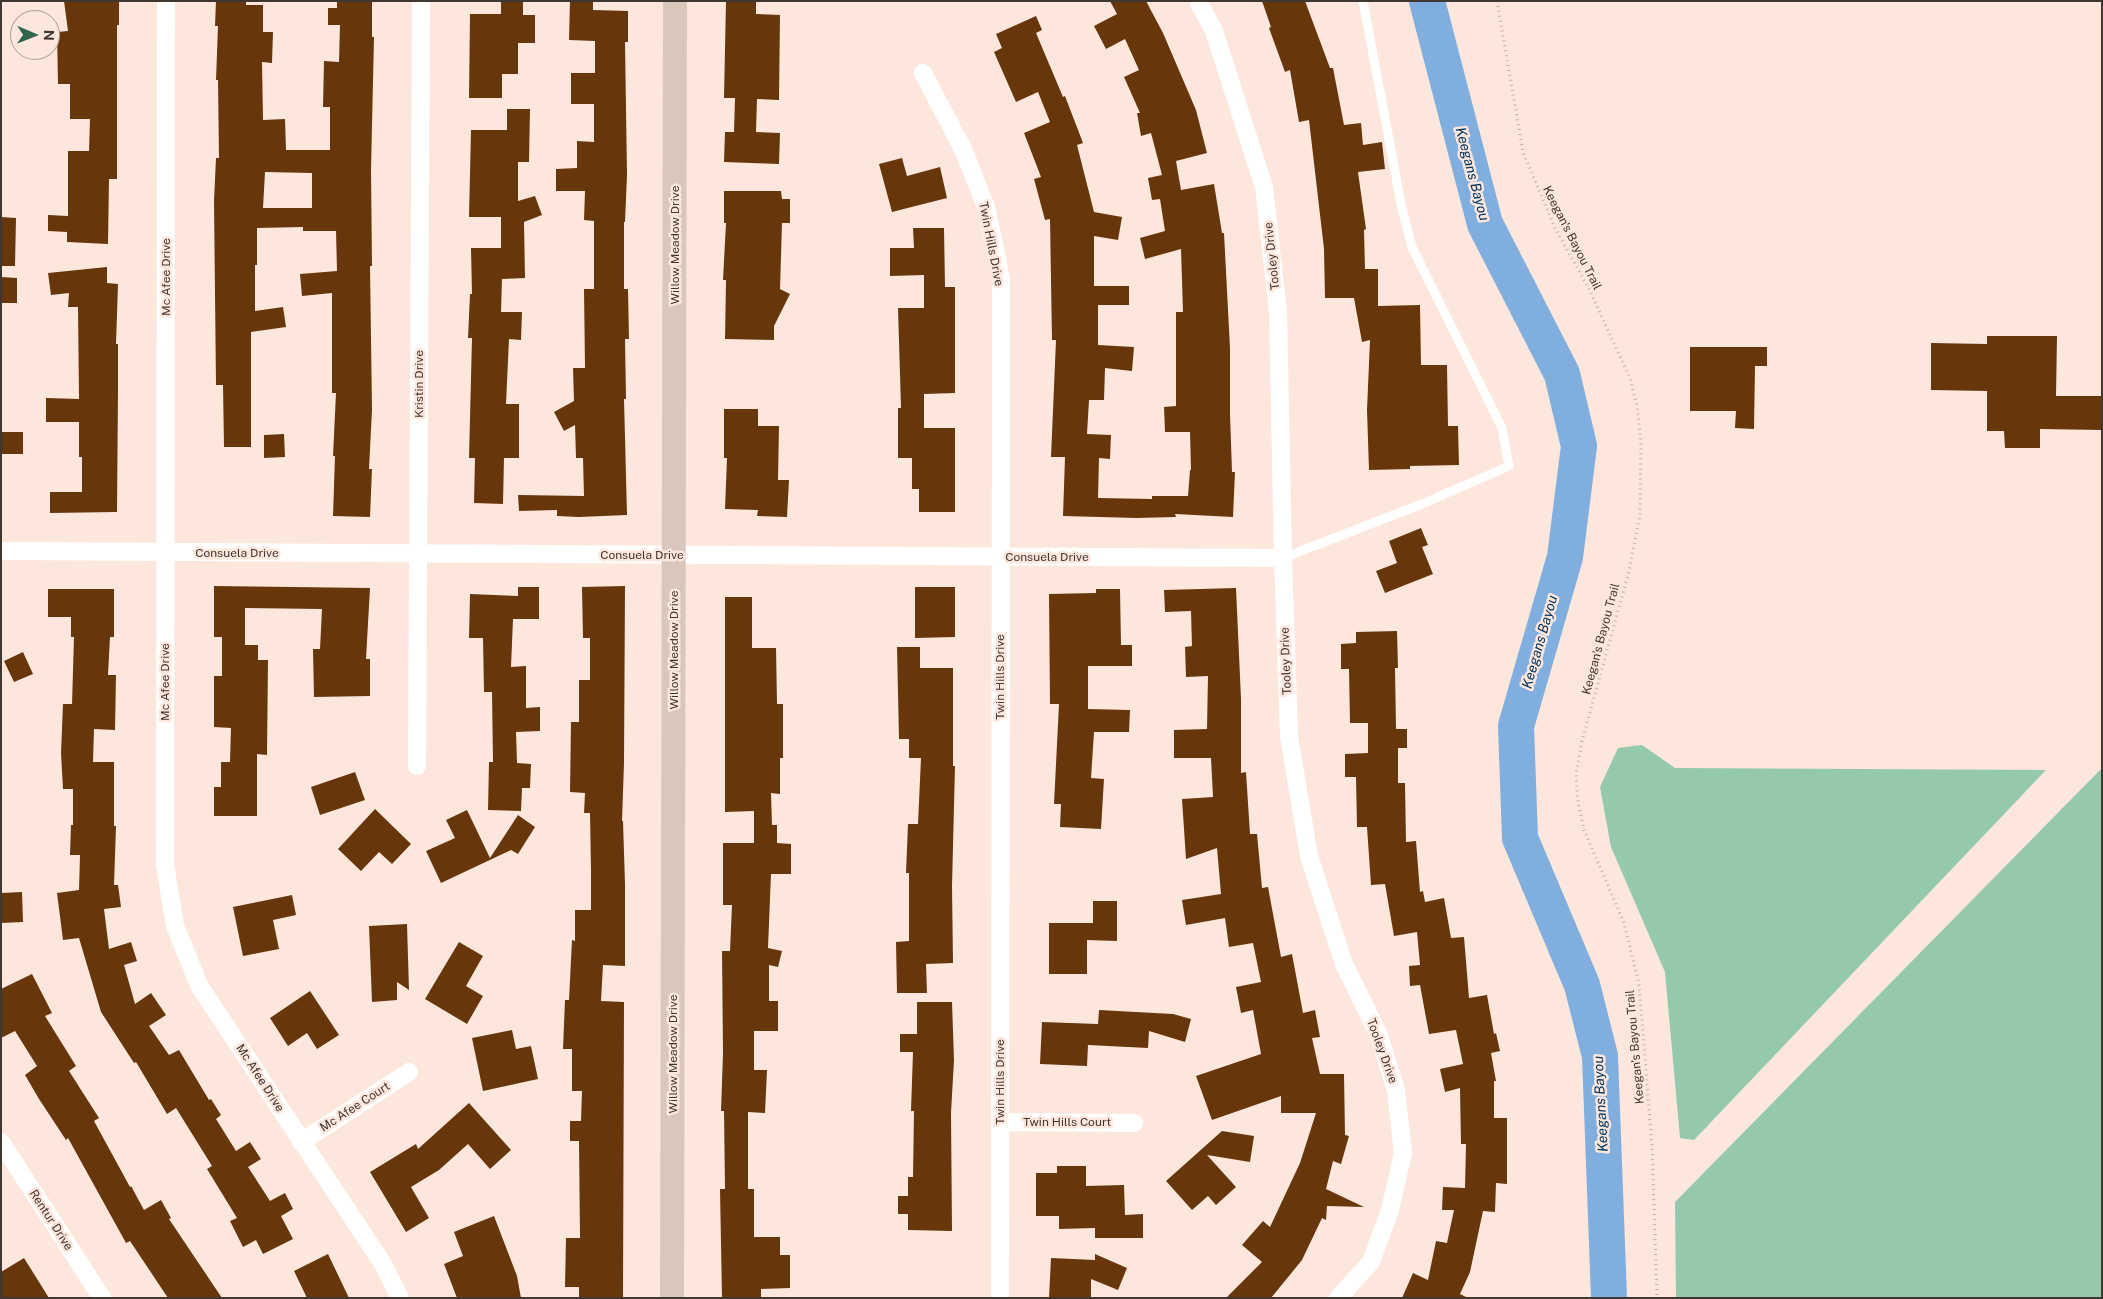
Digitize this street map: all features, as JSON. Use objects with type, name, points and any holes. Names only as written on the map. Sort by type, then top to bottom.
[{"type":"street","name":"Mc Afee Drive","points":[[166,1],[165,865],[175,926],[200,987],[383,1264],[400,1298]]},
{"type":"street","name":"Kristin Drive","points":[[417,766],[421,1]]},
{"type":"street","name":"Willow Meadow Drive","points":[[672,1298],[675,1]]},
{"type":"street","name":"Tooley Drive","points":[[1198,1],[1214,32],[1264,187],[1278,312],[1289,736],[1309,856],[1344,964],[1378,1033],[1387,1061],[1396,1090],[1403,1153],[1390,1210],[1371,1262],[1338,1298]]},
{"type":"street","name":"Twin Hills Drive","points":[[923,73],[964,151],[987,210],[1001,279],[1000,1298]]},
{"type":"street","name":"Consuela Drive","points":[[1,552],[1283,558]]},
{"type":"street","name":"Mc Afee Court","points":[[301,1142],[409,1072]]},
{"type":"street","name":"Twin Hills Court","points":[[1000,1122],[1134,1123]]},
{"type":"street","name":"Rentur Drive","points":[[1,1142],[102,1298]]},
{"type":"lane","points":[[1283,558],[1422,504],[1509,466],[1502,428],[1412,247],[1402,208],[1363,1]]},
{"type":"path","name":"Keegan's Bayou Trail","points":[[1497,1],[1523,152],[1555,228],[1589,289],[1630,378],[1637,406],[1642,441],[1640,515],[1628,575],[1582,741],[1576,775],[1578,802],[1584,830],[1624,923],[1639,984],[1652,1146],[1657,1298]]},
{"type":"green space","points":[[1642,745],[1675,768],[2046,770],[1694,1140],[1680,1138],[1665,972],[1611,847],[1600,787],[1618,748]]},
{"type":"green space","points":[[2102,770],[2102,1298],[1676,1298],[1675,1202]]},
{"type":"building","points":[[64,1],[119,1],[119,25],[117,25],[117,179],[109,179],[108,244],[67,242],[67,232],[48,231],[48,215],[68,216],[68,151],[89,151],[90,119],[70,119],[70,84],[58,84],[60,32],[68,31]]},
{"type":"building","points":[[216,1],[246,1],[246,5],[263,5],[263,32],[273,32],[272,63],[262,62],[263,120],[285,119],[286,150],[330,150],[330,107],[323,107],[324,61],[339,62],[340,25],[328,25],[328,8],[337,8],[337,1],[372,1],[372,37],[374,37],[371,170],[372,266],[370,266],[372,410],[369,469],[372,469],[370,517],[333,516],[336,393],[332,393],[332,293],[302,296],[300,274],[337,271],[336,231],[303,231],[303,227],[257,228],[255,311],[283,307],[286,327],[251,332],[251,447],[224,447],[223,385],[216,385],[214,201],[216,158],[219,158],[218,80],[216,80],[218,26],[215,26]],"holes":[[[265,172],[312,173],[312,208],[263,208]]]},
{"type":"building","points":[[501,1],[523,1],[523,15],[535,15],[535,43],[518,43],[518,74],[502,74],[502,98],[469,98],[470,14],[501,14]]},
{"type":"building","points":[[570,1],[593,1],[593,10],[628,11],[628,42],[625,42],[627,175],[624,222],[624,289],[628,289],[629,339],[625,339],[626,399],[624,399],[627,515],[579,517],[557,516],[557,510],[519,511],[518,495],[584,496],[583,458],[576,458],[575,425],[564,431],[554,412],[574,401],[573,368],[585,368],[584,289],[594,289],[594,221],[584,220],[585,191],[556,191],[556,169],[577,168],[577,141],[594,142],[594,104],[571,104],[571,73],[595,73],[595,41],[569,40]]},
{"type":"building","points":[[726,1],[756,1],[756,14],[780,15],[779,100],[757,99],[756,132],[780,133],[779,164],[724,162],[725,132],[734,132],[735,98],[724,98]]},
{"type":"building","points":[[1110,1],[1146,1],[1163,33],[1196,110],[1207,153],[1176,161],[1181,190],[1214,184],[1222,233],[1224,233],[1230,348],[1232,472],[1235,472],[1233,517],[1175,514],[1176,517],[1137,518],[1063,516],[1065,457],[1051,457],[1056,340],[1052,340],[1050,219],[1045,220],[1034,179],[1041,177],[1024,133],[1050,122],[1038,92],[1016,102],[994,52],[1002,48],[996,34],[1036,16],[1042,30],[1036,33],[1063,97],[1065,96],[1083,143],[1077,145],[1094,212],[1122,217],[1118,240],[1094,236],[1094,286],[1129,286],[1129,305],[1098,305],[1098,345],[1134,347],[1132,371],[1105,368],[1104,400],[1089,400],[1087,434],[1111,435],[1110,459],[1099,458],[1098,498],[1152,499],[1152,496],[1188,496],[1191,470],[1190,432],[1165,432],[1164,407],[1176,406],[1176,312],[1183,312],[1181,249],[1145,259],[1140,238],[1165,231],[1160,199],[1152,200],[1148,178],[1162,175],[1151,133],[1141,136],[1137,113],[1140,113],[1124,77],[1139,70],[1125,39],[1106,49],[1094,26],[1117,14]]},
{"type":"building","points":[[1262,1],[1305,1],[1330,68],[1333,68],[1344,125],[1361,123],[1363,145],[1382,142],[1385,169],[1358,172],[1366,229],[1364,230],[1365,269],[1378,269],[1378,306],[1420,305],[1421,365],[1447,365],[1448,426],[1458,426],[1459,465],[1410,466],[1410,469],[1369,470],[1367,410],[1370,340],[1362,342],[1354,298],[1325,298],[1324,249],[1309,120],[1299,122],[1290,70],[1285,72],[1269,28],[1271,27]]},
{"type":"building","points":[[507,109],[530,109],[529,162],[518,162],[518,201],[535,196],[542,215],[524,222],[525,278],[502,279],[501,312],[522,312],[521,340],[509,339],[506,404],[519,404],[519,458],[504,458],[503,504],[474,503],[475,458],[469,458],[472,338],[468,338],[470,294],[472,294],[471,248],[501,248],[501,217],[469,217],[471,130],[507,130]]},
{"type":"building","points":[[902,158],[907,176],[940,167],[947,198],[892,212],[879,164]]},
{"type":"building","points":[[724,191],[781,191],[782,199],[790,199],[790,223],[782,223],[780,289],[790,294],[774,326],[774,340],[725,339],[726,280],[723,280],[726,223],[724,223]]},
{"type":"building","points":[[1,217],[16,218],[15,266],[1,266]]},
{"type":"building","points":[[913,228],[944,228],[945,287],[955,287],[955,393],[924,394],[924,428],[955,428],[955,512],[919,512],[919,489],[912,489],[912,458],[898,458],[898,408],[901,408],[898,308],[924,308],[924,275],[890,276],[890,248],[914,248]]},
{"type":"building","points":[[107,267],[107,283],[118,284],[116,344],[118,344],[117,512],[50,513],[50,492],[82,492],[82,457],[79,457],[79,422],[46,422],[46,398],[79,399],[78,307],[68,307],[69,293],[51,295],[48,273]]},
{"type":"building","points":[[1,277],[17,278],[17,303],[1,303]]},
{"type":"building","points":[[1987,336],[2057,336],[2056,396],[2102,396],[2102,430],[2040,429],[2040,448],[2005,448],[2004,431],[1987,431],[1987,391],[1931,390],[1931,343],[1987,344]]},
{"type":"building","points":[[1690,347],[1767,347],[1767,366],[1755,366],[1754,429],[1735,428],[1736,411],[1690,411]]},
{"type":"building","points":[[724,409],[758,409],[758,426],[779,426],[778,480],[789,480],[787,517],[757,516],[758,510],[725,509],[727,458],[724,458]]},
{"type":"building","points":[[1,432],[23,432],[23,454],[1,454]]},
{"type":"building","points":[[284,434],[285,457],[264,458],[264,435]]},
{"type":"building","points":[[1421,528],[1428,545],[1422,547],[1433,574],[1385,593],[1376,571],[1397,563],[1389,541]]},
{"type":"building","points":[[214,586],[370,588],[366,659],[370,659],[370,696],[314,697],[313,649],[320,649],[322,609],[245,608],[245,645],[258,645],[258,660],[268,660],[267,755],[257,754],[257,816],[214,816],[214,787],[221,787],[221,762],[230,762],[231,728],[214,727],[214,676],[222,676],[222,637],[214,637]]},
{"type":"building","points":[[625,586],[622,821],[625,884],[625,966],[603,965],[601,1001],[624,1002],[623,1298],[579,1298],[579,1287],[565,1287],[566,1238],[580,1238],[579,1141],[570,1141],[570,1121],[581,1121],[582,1091],[572,1091],[572,1049],[563,1049],[565,1000],[569,1000],[572,940],[575,941],[575,910],[591,910],[591,871],[590,813],[584,813],[585,793],[570,792],[571,722],[579,722],[579,680],[590,680],[590,638],[583,638],[582,587]]},
{"type":"building","points":[[518,587],[539,587],[539,619],[513,619],[511,667],[526,666],[526,708],[540,707],[540,731],[516,732],[517,763],[531,764],[530,788],[522,788],[521,811],[488,810],[489,762],[493,762],[492,692],[484,692],[483,638],[469,638],[470,594],[518,596]]},
{"type":"building","points":[[915,587],[955,587],[955,637],[915,638]]},
{"type":"building","points":[[1236,588],[1241,699],[1241,773],[1246,772],[1250,834],[1257,834],[1262,888],[1268,887],[1281,957],[1292,954],[1303,1013],[1315,1010],[1320,1037],[1312,1038],[1320,1074],[1344,1074],[1345,1135],[1349,1136],[1341,1164],[1333,1161],[1326,1189],[1364,1207],[1327,1206],[1326,1220],[1322,1218],[1302,1260],[1271,1298],[1226,1298],[1262,1262],[1242,1245],[1263,1221],[1270,1227],[1300,1163],[1316,1113],[1281,1113],[1281,1096],[1212,1120],[1196,1076],[1261,1054],[1253,1010],[1241,1013],[1236,987],[1261,982],[1253,943],[1229,947],[1225,918],[1186,925],[1182,900],[1221,894],[1217,848],[1186,859],[1182,799],[1213,797],[1211,758],[1174,758],[1174,730],[1207,729],[1208,676],[1186,677],[1185,647],[1192,646],[1191,611],[1165,612],[1164,590]]},
{"type":"building","points":[[48,589],[114,589],[114,637],[110,637],[108,675],[116,675],[115,730],[94,729],[93,762],[114,762],[114,826],[116,826],[114,885],[118,885],[121,907],[104,909],[109,949],[131,942],[137,961],[124,965],[135,1004],[151,993],[166,1015],[149,1026],[169,1055],[179,1050],[209,1100],[211,1099],[221,1115],[216,1119],[236,1151],[250,1142],[261,1159],[248,1167],[270,1201],[285,1193],[293,1209],[281,1216],[293,1239],[263,1254],[256,1240],[243,1247],[230,1221],[237,1218],[207,1169],[212,1166],[176,1108],[167,1114],[136,1062],[134,1063],[101,1012],[79,938],[63,940],[57,893],[79,890],[80,855],[70,855],[71,825],[73,825],[73,789],[63,789],[61,753],[63,704],[72,704],[74,637],[71,637],[71,617],[48,617]]},
{"type":"building","points":[[1096,589],[1120,589],[1121,645],[1132,645],[1132,666],[1088,666],[1088,709],[1130,710],[1129,732],[1094,732],[1091,778],[1104,779],[1101,829],[1060,827],[1061,804],[1054,804],[1059,704],[1050,704],[1049,594],[1096,593]]},
{"type":"building","points":[[725,597],[752,597],[752,648],[776,648],[777,704],[783,704],[783,758],[780,758],[780,794],[771,793],[772,825],[777,825],[777,843],[791,844],[791,874],[771,874],[768,948],[782,951],[778,967],[769,965],[769,1001],[778,1001],[778,1031],[754,1031],[754,1070],[767,1070],[765,1113],[748,1112],[748,1189],[754,1189],[754,1237],[780,1237],[780,1255],[790,1255],[790,1288],[761,1289],[761,1298],[722,1298],[720,1189],[725,1189],[724,1111],[721,1111],[723,1053],[722,951],[730,951],[732,905],[723,905],[723,843],[754,843],[754,811],[725,812]]},
{"type":"building","points":[[1397,631],[1398,668],[1395,668],[1396,729],[1407,729],[1407,748],[1398,748],[1398,783],[1405,783],[1406,842],[1416,841],[1420,892],[1423,891],[1425,902],[1444,898],[1451,938],[1464,937],[1469,998],[1487,995],[1494,1034],[1496,1033],[1500,1051],[1491,1053],[1496,1081],[1494,1081],[1494,1118],[1507,1118],[1507,1184],[1496,1183],[1495,1212],[1483,1211],[1470,1272],[1460,1294],[1468,1298],[1402,1298],[1413,1273],[1428,1280],[1436,1241],[1447,1243],[1454,1210],[1442,1210],[1443,1187],[1465,1188],[1466,1144],[1461,1144],[1460,1088],[1445,1092],[1440,1069],[1463,1064],[1456,1030],[1429,1034],[1420,985],[1410,986],[1409,966],[1420,965],[1417,932],[1394,936],[1385,884],[1371,885],[1367,827],[1357,827],[1356,777],[1345,777],[1345,754],[1368,753],[1368,723],[1350,723],[1349,669],[1341,669],[1341,644],[1356,643],[1356,632]]},
{"type":"building","points":[[897,647],[920,647],[920,668],[953,668],[953,766],[955,766],[952,886],[953,963],[926,964],[927,993],[897,993],[896,942],[909,941],[909,873],[906,873],[908,824],[918,824],[921,758],[909,758],[909,739],[899,739]]},
{"type":"building","points":[[23,652],[33,674],[14,682],[4,661]]},
{"type":"building","points":[[355,772],[365,800],[320,815],[311,787]]},
{"type":"building","points":[[375,809],[411,844],[392,864],[379,852],[361,871],[338,849]]},
{"type":"building","points":[[467,810],[490,858],[518,815],[535,827],[518,854],[511,850],[441,883],[426,851],[455,838],[446,820]]},
{"type":"building","points":[[22,892],[23,922],[1,923],[1,893]]},
{"type":"building","points":[[292,895],[296,915],[273,920],[279,949],[243,956],[233,907]]},
{"type":"building","points":[[1093,901],[1117,901],[1117,941],[1087,940],[1087,974],[1049,974],[1049,923],[1093,923]]},
{"type":"building","points":[[407,924],[409,990],[397,982],[397,1000],[372,1002],[369,926]]},
{"type":"building","points":[[459,942],[483,956],[466,986],[483,996],[467,1024],[425,999]]},
{"type":"building","points":[[32,974],[52,1013],[45,1016],[76,1066],[69,1071],[99,1118],[94,1121],[130,1187],[144,1210],[161,1200],[171,1218],[169,1219],[222,1298],[168,1298],[130,1241],[126,1243],[68,1138],[66,1140],[25,1075],[37,1066],[15,1031],[1,1038],[1,989]]},
{"type":"building","points":[[310,991],[339,1035],[317,1049],[307,1033],[288,1046],[270,1018]]},
{"type":"building","points":[[917,1002],[952,1002],[954,1060],[951,1113],[952,1231],[908,1230],[908,1214],[898,1214],[898,1196],[908,1196],[908,1177],[913,1177],[914,1111],[911,1111],[913,1052],[900,1052],[900,1034],[917,1034]]},
{"type":"building","points":[[1099,1010],[1173,1014],[1191,1019],[1185,1042],[1149,1031],[1148,1048],[1088,1045],[1087,1066],[1040,1064],[1042,1022],[1098,1024]]},
{"type":"building","points":[[512,1030],[516,1049],[531,1046],[538,1079],[483,1091],[472,1038]]},
{"type":"building","points":[[469,1103],[511,1150],[490,1169],[468,1144],[439,1170],[411,1187],[429,1218],[406,1232],[370,1172],[416,1144],[418,1149]]},
{"type":"building","points":[[1222,1131],[1254,1136],[1250,1162],[1207,1155],[1236,1187],[1216,1205],[1208,1196],[1192,1210],[1166,1181]]},
{"type":"building","points":[[1057,1166],[1086,1166],[1086,1186],[1124,1185],[1125,1215],[1143,1214],[1143,1238],[1095,1238],[1095,1228],[1059,1229],[1059,1216],[1036,1216],[1036,1173],[1057,1173]]},
{"type":"building","points":[[494,1216],[517,1276],[521,1298],[457,1298],[444,1264],[463,1256],[454,1232]]},
{"type":"building","points":[[328,1254],[349,1298],[307,1298],[294,1271]]},
{"type":"building","points":[[1095,1254],[1127,1268],[1118,1290],[1091,1279],[1091,1298],[1049,1298],[1051,1258],[1095,1260]]},
{"type":"building","points":[[24,1258],[49,1298],[1,1298],[1,1272]]},
{"type":"waterway","name":"Keegans Bayou","points":[[1427,1],[1485,224],[1562,374],[1579,446],[1565,557],[1516,726],[1520,838],[1582,985],[1600,1056],[1609,1298]]}]
